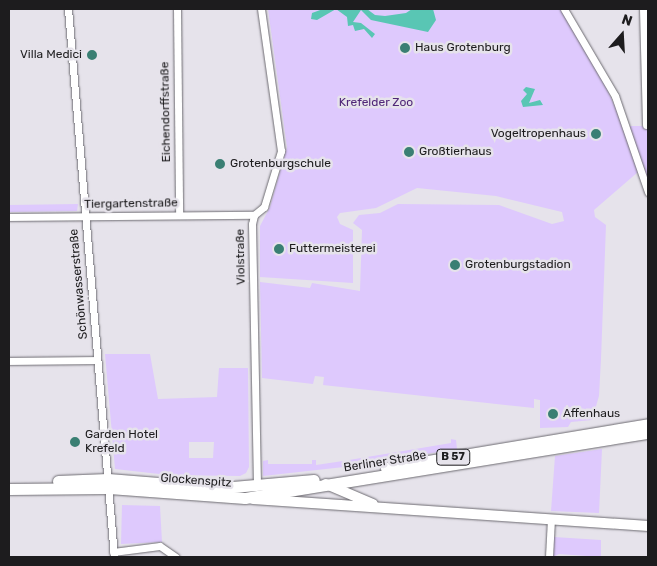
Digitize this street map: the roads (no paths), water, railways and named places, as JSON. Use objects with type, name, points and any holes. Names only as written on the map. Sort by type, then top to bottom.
[{"type":"main road","name":"Berliner Straße","points":[[257,485],[313,480],[648,424]]},
{"type":"main road","name":"Berliner Straße","points":[[245,498],[648,433]]},
{"type":"main road","name":"Glockenspitz","points":[[313,480],[328,484],[380,507]]},
{"type":"main road","name":"Glockenspitz","points":[[9,484],[211,487],[257,485]]},
{"type":"main road","name":"Glockenspitz","points":[[9,489],[109,484],[245,498],[648,526]]},
{"type":"street","name":"Schönwasserstraße","points":[[68,9],[114,554]]},
{"type":"street","name":"Eichendorffstraße","points":[[176,9],[179,214]]},
{"type":"street","name":"Violstraße","points":[[257,485],[252,271],[254,215],[264,207],[281,151],[261,9]]},
{"type":"street","points":[[564,9],[615,96],[648,192]]},
{"type":"street","points":[[643,9],[646,125]]},
{"type":"street","name":"Tiergartenstraße","points":[[9,218],[179,214],[254,215]]},
{"type":"street","points":[[9,361],[97,360]]},
{"type":"street","points":[[549,557],[551,520]]},
{"type":"street","points":[[114,554],[160,546],[176,557]]},
{"type":"place","name":"Haus Grotenburg","points":[[405,48]]},
{"type":"place","name":"Villa Medici","points":[[92,55]]},
{"type":"place","name":"Vogeltropenhaus","points":[[596,134]]},
{"type":"place","name":"Großtierhaus","points":[[409,152]]},
{"type":"place","name":"Grotenburgschule","points":[[220,164]]},
{"type":"place","name":"Futtermeisterei","points":[[279,249]]},
{"type":"place","name":"Grotenburgstadion","points":[[455,265]]},
{"type":"place","name":"Affenhaus","points":[[553,414]]},
{"type":"place","name":"Garden Hotel Krefeld","points":[[75,442]]},
{"type":"park label","name":"Krefelder Zoo","points":[[376,103]]}]
